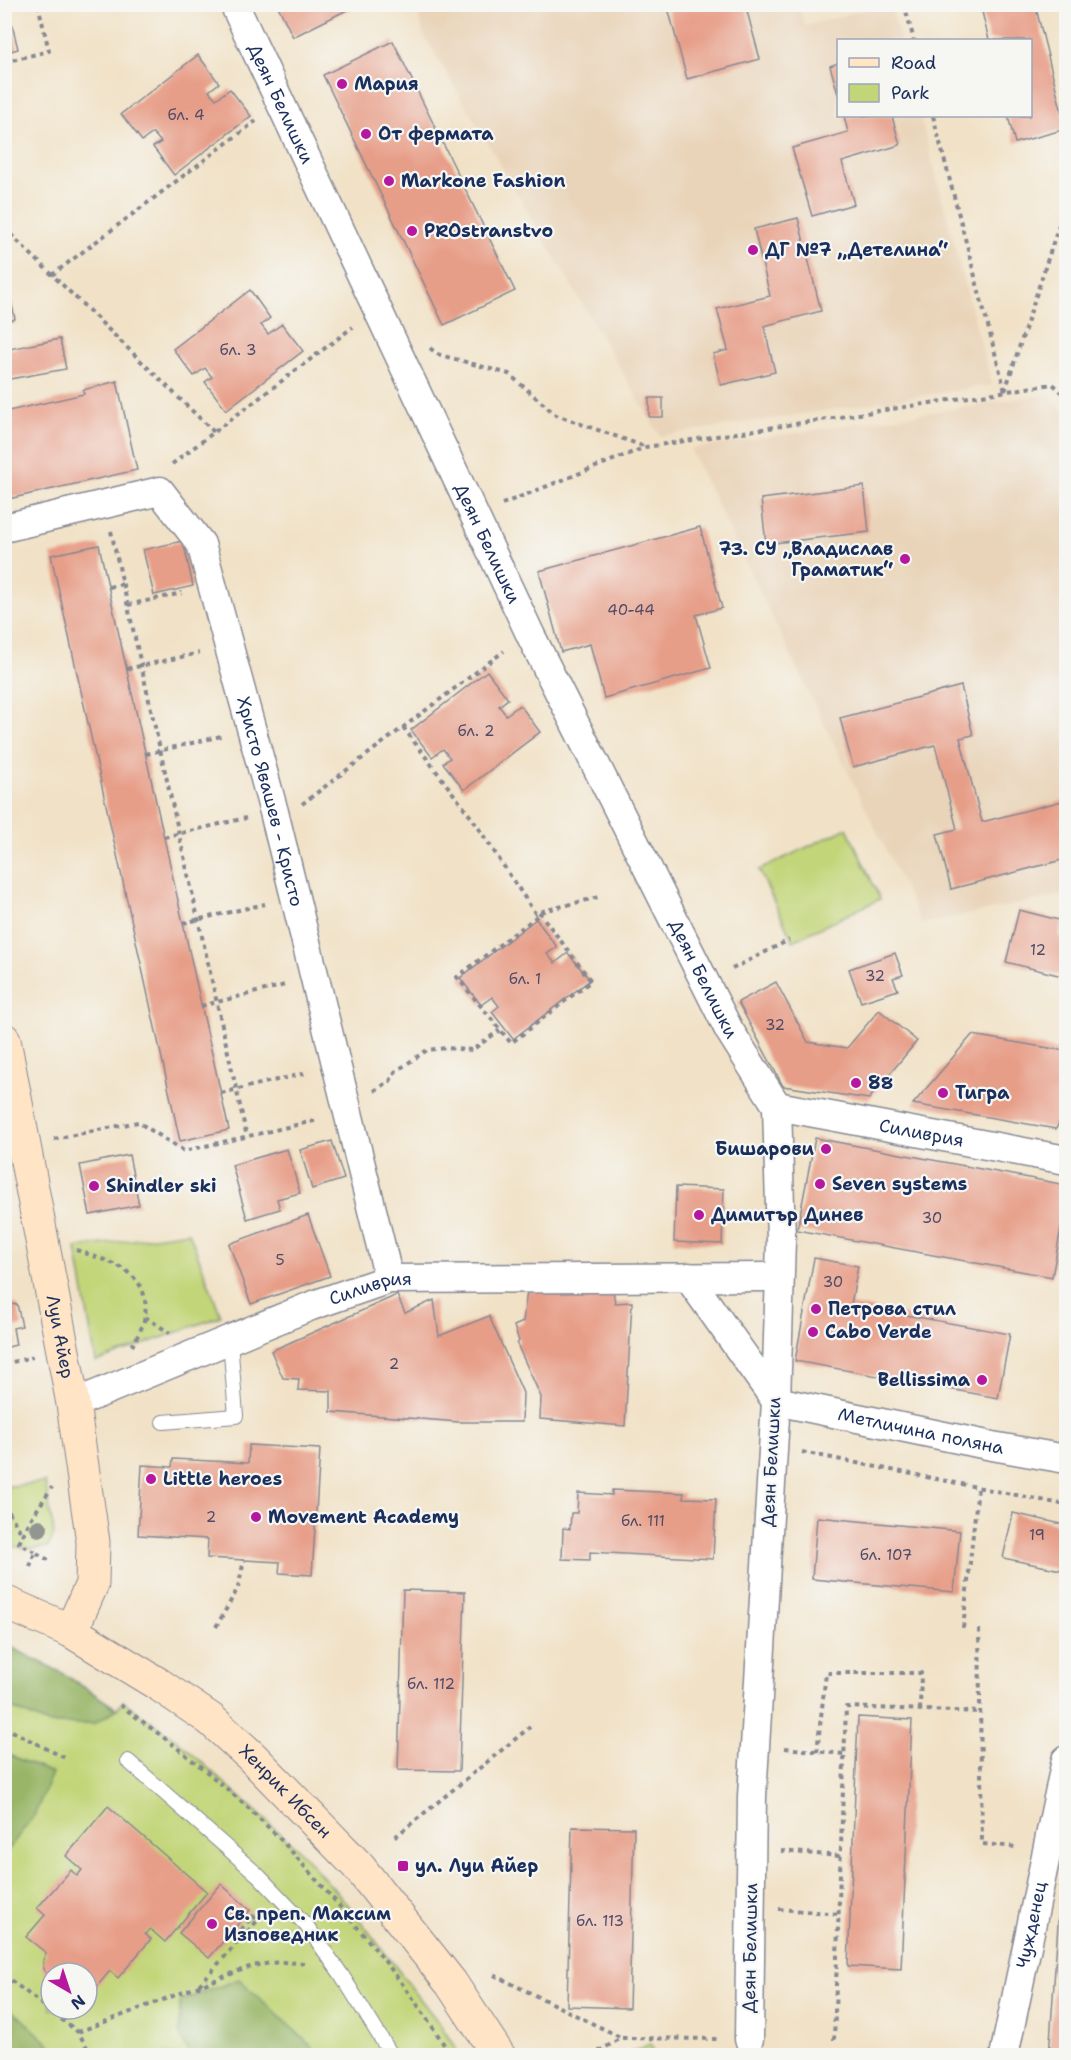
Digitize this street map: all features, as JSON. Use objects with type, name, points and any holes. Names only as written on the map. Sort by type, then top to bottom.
[{"type":"main road","name":"Луи Айер","points":[[4,1040],[73,1404],[93,1542],[92,1584],[71,1631]]},
{"type":"main road","name":"Хенрик Ибсен","points":[[4,1602],[71,1631],[210,1719],[250,1756],[358,1866],[451,1983],[499,2055]]},
{"type":"street","name":"Деян Белишки","points":[[234,4],[529,632],[729,1030],[777,1106],[781,1240],[778,1277],[776,1401],[752,1796],[749,2039]]},
{"type":"street","points":[[4,528],[160,491]]},
{"type":"street","name":"Христо Явашев - Кристо","points":[[160,491],[201,543],[274,812],[389,1280]]},
{"type":"street","name":"Силиврия","points":[[777,1106],[1066,1160]]},
{"type":"street","points":[[688,1277],[776,1401]]},
{"type":"street","name":"Силиврия","points":[[73,1404],[311,1306],[389,1280],[778,1277]]},
{"type":"street","name":"Метличина поляна","points":[[776,1401],[1066,1459]]},
{"type":"street","name":"Чужденец","points":[[1004,2055],[1066,1760]]},
{"type":"lane","points":[[163,1422],[236,1416],[230,1340]]},
{"type":"lane","points":[[128,1761],[258,1875],[306,1925],[341,1974],[392,2055]]},
{"type":"path","points":[[4,62],[48,51],[38,4]]},
{"type":"path","points":[[904,4],[914,39]]},
{"type":"path","points":[[52,275],[280,102]]},
{"type":"path","points":[[933,117],[1005,391]]},
{"type":"path","points":[[1005,391],[1066,203]]},
{"type":"path","points":[[4,228],[214,432]]},
{"type":"path","points":[[160,491],[170,466],[377,308]]},
{"type":"path","points":[[429,347],[437,354],[509,374],[556,415],[646,447]]},
{"type":"path","points":[[507,502],[646,447],[1053,384],[1066,396]]},
{"type":"path","points":[[105,504],[247,1137]]},
{"type":"path","points":[[109,587],[123,584]]},
{"type":"path","points":[[128,605],[212,586]]},
{"type":"path","points":[[164,837],[298,807],[529,632]]},
{"type":"path","points":[[127,669],[229,646]]},
{"type":"path","points":[[403,727],[471,818],[535,913],[539,913],[591,981],[511,1043],[457,977],[539,913],[599,897]]},
{"type":"path","points":[[146,754],[251,729]]},
{"type":"path","points":[[183,923],[295,898]]},
{"type":"path","points":[[704,982],[789,940]]},
{"type":"path","points":[[201,1005],[315,978]]},
{"type":"path","points":[[23,1145],[138,1122],[184,1151],[348,1113],[368,1095],[390,1081],[395,1072],[427,1050],[446,1048],[472,1050],[500,1030]]},
{"type":"path","points":[[221,1093],[337,1066]]},
{"type":"path","points":[[41,1239],[115,1264],[129,1272],[145,1294],[145,1317],[113,1388]]},
{"type":"path","points":[[772,1446],[1066,1505]]},
{"type":"path","points":[[50,1561],[19,1543],[31,1519],[79,1448]]},
{"type":"path","points":[[963,1628],[978,1487]]},
{"type":"path","points":[[4,1504],[22,1535]]},
{"type":"path","points":[[30,1567],[35,1552]]},
{"type":"path","points":[[216,1627],[238,1588],[244,1560]]},
{"type":"path","points":[[980,1629],[982,1844],[1047,1848]]},
{"type":"path","points":[[817,1752],[826,1673],[921,1673],[920,1710]]},
{"type":"path","points":[[120,1705],[155,1730],[219,1783],[278,1837],[361,1931],[436,2031],[451,2055]]},
{"type":"path","points":[[834,2040],[846,1707],[981,1712]]},
{"type":"path","points":[[4,1727],[65,1758]]},
{"type":"path","points":[[395,1837],[531,1727]]},
{"type":"path","points":[[778,1748],[844,1755]]},
{"type":"path","points":[[774,1851],[840,1856]]},
{"type":"path","points":[[772,1909],[839,1914]]},
{"type":"path","points":[[199,1986],[258,1920],[253,1916],[233,1938],[228,1935]]},
{"type":"path","points":[[78,2032],[252,1966],[279,1962],[308,1964],[341,1974]]},
{"type":"path","points":[[4,1975],[78,2032],[92,2055]]},
{"type":"path","points":[[494,1975],[621,2037],[749,2039]]},
{"type":"path","points":[[591,2055],[621,2037]]},
{"type":"shaded area","name":"ДГ №7 „Детелина“","points":[[416,5],[799,5],[805,26],[882,5],[891,5],[900,39],[837,39],[837,117],[920,117],[992,385],[660,436],[423,33]]},
{"type":"shaded area","name":"73. СУ „Владислав Граматик“","points":[[1049,394],[1066,412],[1066,894],[922,924],[690,449]]},
{"type":"green space","points":[[847,828],[880,899],[793,941],[759,870]]},
{"type":"green space","points":[[189,1232],[221,1316],[96,1362],[76,1248]]},
{"type":"green space","points":[[45,1482],[54,1534],[48,1547],[31,1549],[5,1545],[5,1487]]},
{"type":"green space","points":[[4,1644],[62,1673],[117,1709],[123,1701],[177,1740],[300,1851],[349,1906],[441,2026],[460,2055],[5,2055]]},
{"type":"green space","points":[[4,1644],[62,1673],[117,1709],[94,1724],[48,1724],[5,1705]]},
{"type":"green space","points":[[6,1754],[52,1773],[35,1814],[5,1854],[4,1756]]},
{"type":"green space","points":[[239,1979],[321,2055],[190,2055],[179,2034],[180,2001]]},
{"type":"green space","points":[[5,2006],[61,2055],[13,2055],[5,2046]]},
{"type":"green space","points":[[650,2044],[656,2055],[626,2055]]},
{"type":"building","points":[[4,4],[7,4],[18,49],[4,53]]},
{"type":"building","points":[[277,4],[359,4],[293,37]]},
{"type":"building","points":[[667,4],[745,4],[760,59],[687,79]]},
{"type":"building","points":[[980,4],[1035,4],[1066,129],[1015,143],[1008,117],[1032,117],[1032,39],[989,39]]},
{"type":"building","points":[[393,41],[515,291],[444,325],[323,75]]},
{"type":"building","points":[[198,55],[219,83],[209,91],[216,99],[230,89],[251,116],[174,175],[153,147],[161,142],[153,133],[142,141],[121,114]]},
{"type":"building","points":[[837,63],[837,90],[830,66]]},
{"type":"building","points":[[844,117],[892,117],[900,145],[842,162],[854,204],[812,216],[792,148],[848,132]]},
{"type":"building","points":[[798,218],[821,311],[764,326],[775,372],[721,385],[713,354],[728,350],[717,309],[770,296],[754,229]]},
{"type":"building","points":[[4,275],[15,319],[4,322]]},
{"type":"building","points":[[250,290],[270,318],[261,325],[268,334],[282,324],[303,351],[226,410],[205,382],[212,377],[205,368],[194,376],[173,349]]},
{"type":"building","points":[[60,339],[66,369],[4,380],[4,350]]},
{"type":"building","points":[[117,381],[137,470],[4,500],[4,412],[84,394],[83,390]]},
{"type":"building","points":[[649,398],[663,398],[663,417],[649,417]]},
{"type":"building","points":[[864,486],[869,532],[766,544],[761,499]]},
{"type":"building","points":[[700,527],[722,608],[696,615],[711,668],[604,698],[590,644],[561,652],[539,571]]},
{"type":"building","points":[[183,541],[193,586],[154,595],[143,550]]},
{"type":"building","points":[[99,545],[229,1130],[180,1141],[51,555]]},
{"type":"building","points":[[487,671],[508,699],[499,706],[506,715],[520,705],[540,732],[464,790],[443,763],[450,758],[443,749],[432,757],[411,730]]},
{"type":"building","points":[[961,686],[973,735],[960,738],[982,822],[1066,800],[1066,859],[951,889],[937,834],[957,829],[935,745],[853,767],[840,718]]},
{"type":"building","points":[[1019,910],[1063,921],[1059,937],[1066,939],[1066,977],[1006,962]]},
{"type":"building","points":[[536,919],[557,947],[547,954],[555,963],[568,953],[590,980],[513,1039],[492,1012],[499,1006],[492,997],[481,1005],[460,978]]},
{"type":"building","points":[[895,953],[903,975],[893,978],[898,990],[861,1002],[849,969]]},
{"type":"building","points":[[776,982],[808,1042],[847,1048],[879,1010],[917,1041],[869,1099],[783,1086],[738,1002]]},
{"type":"building","points":[[972,1035],[1066,1051],[1066,1108],[1056,1129],[913,1104]]},
{"type":"building","points":[[815,1138],[1066,1185],[1066,1201],[1052,1277],[797,1230]]},
{"type":"building","points":[[332,1141],[344,1179],[312,1189],[300,1150]]},
{"type":"building","points":[[287,1149],[300,1193],[277,1199],[280,1209],[247,1219],[232,1165]]},
{"type":"building","points":[[129,1155],[139,1205],[90,1215],[80,1165]]},
{"type":"building","name":"Димитър Динев","points":[[676,1187],[724,1189],[722,1244],[674,1242]]},
{"type":"building","points":[[308,1215],[330,1276],[251,1304],[229,1244]]},
{"type":"building","points":[[814,1258],[858,1266],[851,1305],[1010,1334],[998,1398],[795,1361]]},
{"type":"building","points":[[4,1290],[8,1305],[17,1304],[22,1326],[13,1328],[16,1345],[4,1348]]},
{"type":"building","points":[[613,1290],[615,1303],[632,1302],[625,1426],[540,1419],[541,1397],[517,1344],[519,1341],[514,1326],[523,1322],[527,1291]]},
{"type":"building","points":[[397,1295],[405,1313],[434,1300],[439,1336],[489,1316],[523,1393],[522,1422],[459,1422],[331,1412],[331,1391],[298,1390],[299,1379],[283,1378],[271,1351]]},
{"type":"building","points":[[249,1445],[320,1449],[312,1575],[279,1573],[280,1562],[207,1558],[208,1539],[138,1535],[142,1465],[172,1467],[173,1459],[248,1463]]},
{"type":"building","points":[[612,1490],[684,1493],[683,1498],[716,1499],[713,1559],[590,1552],[590,1560],[562,1559],[563,1528],[570,1529],[571,1513],[577,1513],[578,1493],[612,1495]]},
{"type":"building","points":[[1013,1513],[1066,1525],[1066,1545],[1061,1570],[1003,1558]]},
{"type":"building","points":[[817,1517],[960,1531],[954,1592],[812,1579]]},
{"type":"building","points":[[403,1590],[465,1592],[459,1771],[398,1770]]},
{"type":"building","points":[[858,1717],[912,1720],[901,1969],[848,1966]]},
{"type":"building","points":[[108,1806],[207,1892],[165,1942],[150,1929],[145,1934],[151,1939],[118,1978],[110,1971],[99,1984],[99,1961],[43,1961],[46,1953],[26,1937],[45,1915],[37,1908],[71,1870],[77,1876],[82,1870],[66,1856]]},
{"type":"building","points":[[572,1827],[634,1828],[629,2008],[567,2006]]},
{"type":"building","points":[[1064,1836],[1066,1836],[1066,2056],[1049,2056]]},
{"type":"building","name":"Св. преп. Максим Изповедник","points":[[221,1884],[250,1910],[209,1958],[179,1933]]},
{"type":"place","name":"Мария","points":[[342,84]]},
{"type":"place","name":"От фермата","points":[[366,134]]},
{"type":"place","name":"Markone Fashion","points":[[389,181]]},
{"type":"place","name":"PROstranstvo","points":[[412,231]]},
{"type":"place","name":"ДГ №7 „Детелина“","points":[[753,250]]},
{"type":"place","name":"73. СУ „Владислав Граматик“","points":[[905,559]]},
{"type":"place","name":"88","points":[[856,1083]]},
{"type":"place","name":"Тигра","points":[[943,1093]]},
{"type":"place","name":"Бишарови","points":[[826,1149]]},
{"type":"place","name":"Seven systems","points":[[820,1184]]},
{"type":"place","name":"Shindler ski","points":[[94,1186]]},
{"type":"place","name":"Димитър Динев","points":[[699,1215]]},
{"type":"place","name":"Петрова стил","points":[[816,1309]]},
{"type":"place","name":"Cabo Verde","points":[[813,1332]]},
{"type":"place","name":"Bellissima","points":[[982,1380]]},
{"type":"place","name":"Little heroes","points":[[151,1479]]},
{"type":"place","name":"Movement Academy","points":[[256,1517]]},
{"type":"place","name":"ул. Луи Айер","points":[[403,1866]]},
{"type":"place","name":"Св. преп. Максим Изповедник","points":[[212,1924]]}]
